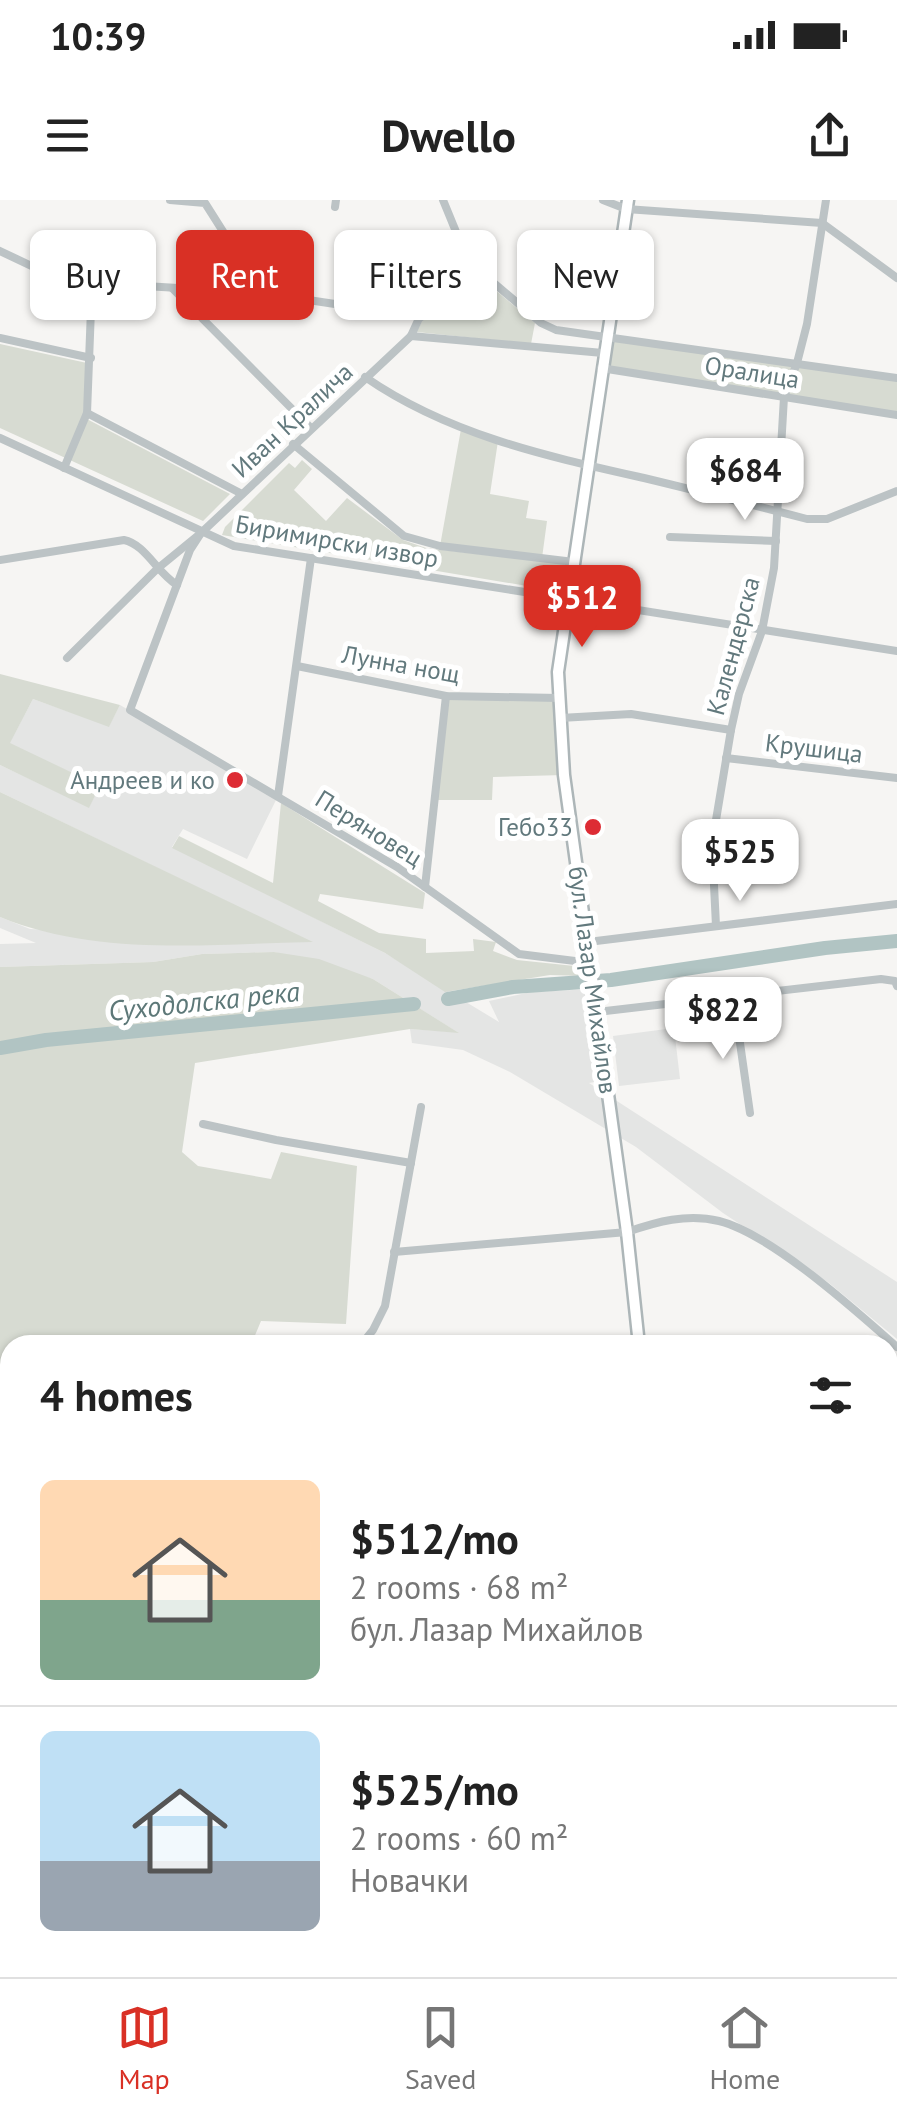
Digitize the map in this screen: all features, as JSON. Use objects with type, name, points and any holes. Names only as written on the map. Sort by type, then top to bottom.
[{"type":"street","points":[[170,200],[205,203],[222,230]]},
{"type":"street","points":[[443,200],[453,230]]},
{"type":"street","points":[[603,200],[822,223],[897,278]]},
{"type":"street","name":"Календерска","points":[[716,926],[712,844],[739,694],[762,631],[776,541],[784,397],[798,363],[826,200]]},
{"type":"street","name":"бул. Лазар Михайлов","points":[[627,204],[558,672],[564,775],[638,1335]]},
{"type":"street","points":[[0,250],[30,265]]},
{"type":"street","points":[[156,287],[176,288]]},
{"type":"street","points":[[497,287],[540,323],[556,330],[554,348]]},
{"type":"street","points":[[172,288],[310,428]]},
{"type":"street","points":[[64,468],[88,414],[92,320]]},
{"type":"street","points":[[419,320],[411,336],[603,353]]},
{"type":"street","name":"Оралица","points":[[556,330],[897,378]]},
{"type":"street","name":"Иван Кралича","points":[[66,658],[411,336]]},
{"type":"street","points":[[0,338],[91,358]]},
{"type":"street","name":"Оралица","points":[[601,368],[897,415]]},
{"type":"street","points":[[365,377],[460,430],[586,467],[808,519],[827,519],[897,490]]},
{"type":"street","name":"Биримирски извор","points":[[88,414],[242,494]]},
{"type":"street","name":"Биримирски извор","points":[[0,438],[234,546],[897,651]]},
{"type":"street","name":"Биримирски извор","points":[[294,444],[404,536],[440,546],[574,562]]},
{"type":"street","name":"Иван Кралича","points":[[130,710],[190,550],[201,534]]},
{"type":"street","points":[[670,537],[776,541]]},
{"type":"street","points":[[0,560],[124,540],[134,542],[177,585]]},
{"type":"street","points":[[278,796],[310,558]]},
{"type":"street","name":"Лунна нощ","points":[[297,666],[446,696],[559,698]]},
{"type":"street","points":[[425,886],[446,696]]},
{"type":"street","name":"Перяновец","points":[[130,710],[425,886],[519,954],[591,965]]},
{"type":"street","name":"Крушица","points":[[560,718],[631,714],[731,730]]},
{"type":"street","name":"Крушица","points":[[726,758],[897,778]]},
{"type":"street","points":[[588,942],[897,904]]},
{"type":"street","points":[[597,1012],[881,979],[894,981],[897,986]]},
{"type":"street","points":[[721,999],[736,1015],[750,1113]]},
{"type":"street","points":[[370,1335],[385,1306],[420,1107]]},
{"type":"street","points":[[203,1124],[411,1163]]},
{"type":"street","points":[[394,1252],[627,1232],[659,1222],[698,1218],[722,1222],[796,1264],[882,1335]]},
{"type":"shaded area","points":[[497,292],[517,308],[517,320],[535,323],[531,344],[417,332],[422,320],[497,320]]},
{"type":"shaded area","points":[[606,335],[897,378],[897,415],[601,368]]},
{"type":"shaded area","points":[[0,344],[87,363],[83,417],[230,494],[203,521],[0,428]]},
{"type":"shaded area","points":[[461,429],[498,441],[490,494],[529,501],[526,518],[547,521],[542,558],[440,546]]},
{"type":"shaded area","points":[[302,460],[312,469],[294,490],[326,521],[347,498],[403,540],[426,548],[564,564],[561,586],[551,590],[222,535],[225,527],[289,463],[295,468]]},
{"type":"shaded area","points":[[0,674],[120,705],[109,727],[33,699],[10,743],[100,786],[89,808],[0,765]]},
{"type":"shaded area","points":[[446,696],[559,698],[564,775],[493,777],[492,800],[435,800]]},
{"type":"shaded area","points":[[33,699],[109,726],[120,705],[278,796],[247,859],[183,829],[172,847],[385,953],[499,1022],[489,1001],[531,992],[594,989],[606,1080],[589,1083],[897,1282],[897,1335],[636,1147],[510,1072],[463,1050],[412,1043],[410,1029],[457,1032],[373,979],[274,952],[202,954],[153,962],[0,967],[0,944],[36,943],[0,928],[0,917],[30,929],[310,942],[0,792],[0,765],[89,807],[100,786],[9,744]]},
{"type":"shaded area","points":[[0,792],[313,942],[194,946],[115,943],[37,930],[0,917]]},
{"type":"shaded area","points":[[281,803],[425,893],[423,909],[320,894],[318,901],[379,933],[426,939],[426,953],[474,951],[473,939],[496,942],[493,951],[517,960],[584,967],[586,976],[550,975],[445,992],[385,953],[172,848],[179,836],[273,883]]},
{"type":"shaded area","points":[[274,952],[319,959],[373,979],[459,1033],[410,1029],[195,1063],[182,1152],[198,1166],[271,1179],[281,1152],[357,1166],[346,1324],[261,1321],[255,1335],[0,1335],[0,967],[153,962],[202,954]]},
{"type":"shaded area","points":[[674,1028],[680,1079],[619,1086],[613,1036]]},
{"type":"waterway","name":"Суходолска река","points":[[448,999],[513,987],[611,980],[897,941]]},
{"type":"waterway","name":"Суходолска река","points":[[0,1048],[46,1040],[414,1004]]},
{"type":"place","name":"Андреев и ко","points":[[235,780]]},
{"type":"place","name":"Гебо33","points":[[593,827]]}]
